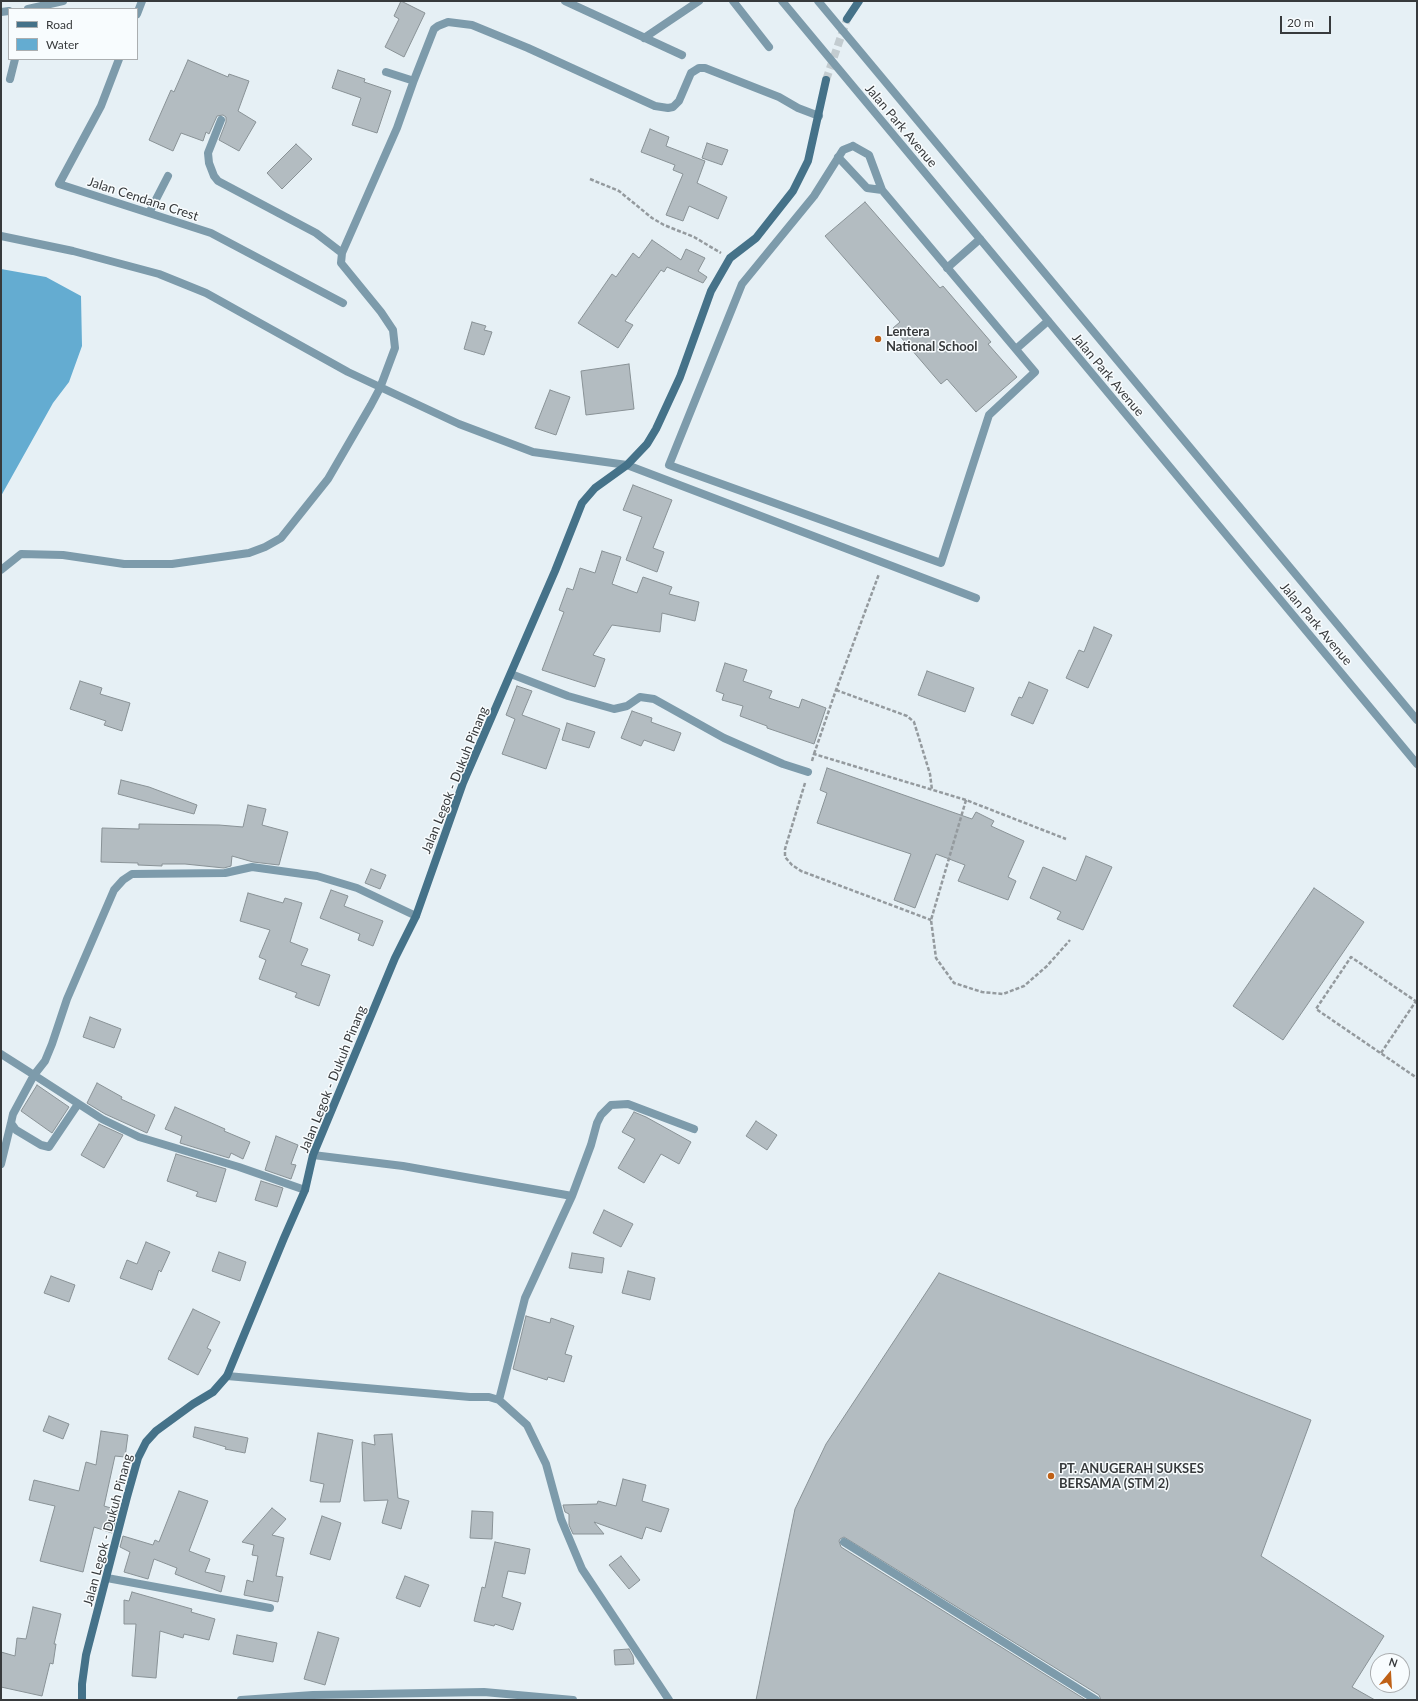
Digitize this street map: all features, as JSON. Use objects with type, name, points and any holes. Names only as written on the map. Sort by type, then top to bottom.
[{"type":"street","points":[[32,8],[63,1]]},
{"type":"street","points":[[138,11],[142,1]]},
{"type":"street","points":[[565,1],[682,56]]},
{"type":"street","points":[[644,38],[699,1]]},
{"type":"street","points":[[733,1],[769,47]]},
{"type":"street","name":"Jalan Park Avenue","points":[[782,1],[1417,764]]},
{"type":"street","name":"Jalan Park Avenue","points":[[818,1],[1417,720]]},
{"type":"street","points":[[847,19],[859,1]]},
{"type":"street","points":[[1,570],[21,554],[63,555],[124,564],[172,564],[249,552],[265,547],[281,538],[328,479],[380,388],[395,348],[393,330],[381,312],[341,263],[342,252],[394,135],[434,29],[438,26],[448,22],[472,25],[521,45],[656,106],[668,108],[674,107],[679,101],[692,72],[699,68],[705,68],[779,97],[798,108],[819,116]]},
{"type":"street","points":[[10,79],[15,60]]},
{"type":"street","name":"Jalan Cendana Crest","points":[[119,60],[101,106],[59,184],[211,233],[343,303]]},
{"type":"street","points":[[386,72],[414,80]]},
{"type":"street","points":[[730,258],[756,238],[793,191],[808,161],[826,80]]},
{"type":"street","points":[[221,120],[208,153],[209,163],[214,176],[218,181],[316,233],[342,252]]},
{"type":"street","points":[[853,146],[869,155],[882,190],[1035,372],[989,415],[941,563],[669,465],[742,284],[814,196],[838,157],[843,150],[853,146]]},
{"type":"street","points":[[838,157],[867,188],[882,190]]},
{"type":"street","points":[[149,213],[168,176]]},
{"type":"street","points":[[1,236],[73,251],[159,274],[206,293],[348,372],[459,424],[533,452],[627,465],[976,598]]},
{"type":"street","points":[[947,268],[980,239]]},
{"type":"street","name":"Jalan Legok - Dukuh Pinang","points":[[82,1700],[82,1684],[86,1655],[138,1458],[146,1442],[156,1431],[213,1392],[227,1376],[305,1190],[314,1155],[396,958],[416,916],[464,783],[582,503],[594,488],[627,465],[647,444],[656,429],[680,377],[711,291],[730,258]]},
{"type":"street","points":[[1016,349],[1048,321]]},
{"type":"street","points":[[511,674],[568,696],[614,709],[627,706],[640,698],[654,699],[724,738],[783,764],[808,772]]},
{"type":"street","points":[[1,1164],[11,1123],[17,1106],[34,1075],[45,1061],[67,999],[114,890],[123,880],[132,874],[225,873],[252,867],[317,876],[357,888],[416,916]]},
{"type":"street","points":[[1,1054],[102,1119],[139,1137],[239,1167],[305,1190]]},
{"type":"street","points":[[11,1123],[16,1130],[41,1145],[49,1147],[78,1104]]},
{"type":"street","points":[[499,1400],[525,1298],[572,1196],[601,1115],[611,1105],[628,1104],[694,1129]]},
{"type":"street","points":[[314,1155],[403,1166],[572,1196]]},
{"type":"street","points":[[227,1376],[372,1390],[489,1397],[499,1400],[528,1425],[546,1464],[561,1519],[582,1569],[669,1700]]},
{"type":"street","points":[[844,1542],[1096,1700]]},
{"type":"street","points":[[107,1578],[270,1608]]},
{"type":"street","points":[[241,1700],[313,1695],[484,1692],[573,1700]]},
{"type":"path","points":[[590,178],[619,191],[652,218],[664,225],[694,237],[730,258]]},
{"type":"path","points":[[883,563],[836,690],[808,772],[785,849],[785,858],[801,872],[931,920]]},
{"type":"path","points":[[836,690],[907,716],[914,722],[930,774],[932,790]]},
{"type":"path","points":[[814,754],[966,800],[1066,839]]},
{"type":"path","points":[[966,800],[931,920],[936,958],[954,983],[982,992],[1002,994],[1024,986],[1047,966],[1070,940]]},
{"type":"path","points":[[1381,1053],[1416,1002],[1351,957],[1316,1009],[1417,1078]]},
{"type":"water","points":[[1,269],[46,277],[81,296],[82,346],[69,382],[53,403],[1,496]]},
{"type":"building","points":[[401,1],[425,13],[404,57],[385,47],[399,19],[394,16]]},
{"type":"building","points":[[188,60],[228,77],[229,74],[249,81],[238,111],[256,122],[239,151],[219,140],[226,122],[226,117],[223,115],[217,116],[209,134],[206,132],[203,141],[181,133],[173,151],[149,140],[171,90],[174,92]]},
{"type":"building","points":[[338,70],[365,79],[364,82],[391,91],[377,133],[352,125],[361,98],[332,88]]},
{"type":"building","points":[[650,129],[669,137],[666,146],[705,161],[697,183],[727,197],[718,219],[689,206],[683,221],[666,215],[683,174],[673,170],[675,165],[641,152]]},
{"type":"building","points":[[707,143],[728,150],[722,165],[702,158]]},
{"type":"building","points":[[296,144],[312,159],[282,189],[267,173]]},
{"type":"building","points":[[865,202],[940,288],[943,286],[991,342],[988,344],[1017,377],[976,412],[947,379],[941,384],[893,328],[900,322],[825,236]]},
{"type":"building","points":[[652,240],[681,260],[686,249],[705,258],[698,271],[707,277],[703,283],[667,267],[664,272],[661,270],[625,321],[633,325],[618,348],[578,323],[612,274],[616,277],[633,253],[639,258]]},
{"type":"building","points":[[472,322],[486,326],[484,330],[492,332],[484,355],[464,349]]},
{"type":"building","points":[[629,364],[634,409],[586,415],[581,371]]},
{"type":"building","points":[[550,390],[570,397],[556,435],[535,428]]},
{"type":"building","points":[[633,485],[672,500],[653,548],[664,552],[657,572],[626,560],[642,517],[623,510]]},
{"type":"building","points":[[602,551],[621,557],[612,584],[637,593],[643,577],[672,587],[669,594],[699,602],[695,621],[662,613],[660,632],[612,625],[593,655],[605,659],[595,687],[542,670],[564,612],[559,610],[567,588],[573,590],[580,568],[595,573]]},
{"type":"building","points":[[1094,627],[1112,635],[1088,688],[1066,678],[1079,650],[1084,652]]},
{"type":"building","points":[[725,663],[747,670],[743,681],[772,691],[769,698],[799,708],[802,699],[826,708],[814,744],[767,728],[767,726],[740,716],[743,706],[722,700],[724,694],[716,691]]},
{"type":"building","points":[[927,671],[974,688],[965,712],[918,695]]},
{"type":"building","points":[[80,681],[102,688],[100,694],[130,703],[122,731],[104,725],[106,721],[70,709]]},
{"type":"building","points":[[1029,682],[1048,690],[1033,724],[1011,715],[1019,697],[1022,698]]},
{"type":"building","points":[[517,686],[532,691],[522,715],[560,729],[546,769],[502,754],[515,719],[506,715]]},
{"type":"building","points":[[632,711],[652,718],[651,722],[681,733],[674,751],[644,740],[641,746],[621,738]]},
{"type":"building","points":[[567,723],[595,732],[589,748],[562,740]]},
{"type":"building","points":[[827,768],[972,819],[976,812],[994,821],[991,826],[1024,841],[1008,877],[1016,881],[1008,900],[958,881],[965,865],[936,854],[915,908],[894,900],[911,854],[817,823],[827,793],[820,790]]},
{"type":"building","points":[[121,780],[149,787],[197,805],[194,814],[118,794]]},
{"type":"building","points":[[248,805],[266,809],[262,825],[288,832],[279,865],[253,862],[232,856],[231,866],[224,868],[185,864],[162,864],[162,866],[138,865],[138,863],[101,862],[102,828],[139,829],[139,824],[219,825],[243,827]]},
{"type":"building","points":[[1086,856],[1112,867],[1083,930],[1057,919],[1061,912],[1030,898],[1043,867],[1076,881]]},
{"type":"building","points":[[371,869],[386,875],[380,889],[365,883]]},
{"type":"building","points":[[1314,888],[1364,922],[1283,1040],[1233,1006]]},
{"type":"building","points":[[331,890],[348,896],[344,906],[383,921],[373,946],[358,940],[360,934],[320,918]]},
{"type":"building","points":[[248,893],[283,903],[285,898],[302,903],[290,942],[308,949],[301,965],[330,975],[319,1006],[295,997],[297,993],[259,979],[266,960],[259,957],[270,930],[240,921]]},
{"type":"building","points":[[90,1017],[121,1029],[114,1048],[83,1037]]},
{"type":"building","points":[[97,1083],[122,1097],[121,1099],[155,1115],[147,1133],[105,1114],[87,1103]]},
{"type":"building","points":[[37,1085],[69,1107],[52,1133],[21,1111]]},
{"type":"building","points":[[175,1107],[225,1129],[224,1131],[250,1142],[243,1159],[231,1153],[229,1158],[180,1143],[182,1136],[165,1129]]},
{"type":"building","points":[[634,1112],[691,1142],[679,1164],[661,1154],[644,1183],[618,1168],[635,1139],[622,1132]]},
{"type":"building","points":[[756,1121],[777,1135],[767,1150],[746,1136]]},
{"type":"building","points":[[99,1124],[123,1135],[104,1168],[81,1155]]},
{"type":"building","points":[[276,1136],[298,1145],[291,1164],[296,1165],[291,1179],[265,1170]]},
{"type":"building","points":[[176,1154],[226,1169],[216,1202],[196,1196],[198,1192],[167,1181]]},
{"type":"building","points":[[261,1181],[283,1188],[277,1207],[255,1200]]},
{"type":"building","points":[[604,1210],[633,1224],[621,1247],[593,1233]]},
{"type":"building","points":[[146,1242],[170,1252],[161,1272],[159,1270],[152,1290],[120,1278],[127,1260],[137,1264]]},
{"type":"building","points":[[219,1252],[246,1262],[240,1281],[212,1271]]},
{"type":"building","points":[[572,1253],[604,1258],[602,1273],[569,1268]]},
{"type":"building","points":[[628,1271],[655,1278],[650,1300],[622,1293]]},
{"type":"building","name":"PT. ANUGERAH SUKSES BERSAMA (STM 2)","points":[[939,1273],[1311,1420],[1261,1556],[1384,1636],[1373,1653],[1370,1653],[1370,1658],[1352,1687],[1375,1700],[1101,1700],[1099,1695],[844,1537],[839,1541],[841,1547],[1086,1700],[756,1700],[795,1509],[826,1444]]},
{"type":"building","points":[[51,1276],[75,1285],[69,1302],[44,1293]]},
{"type":"building","points":[[193,1309],[220,1322],[207,1348],[211,1350],[198,1375],[168,1359]]},
{"type":"building","points":[[526,1316],[550,1323],[551,1318],[574,1326],[565,1354],[572,1356],[564,1382],[548,1377],[547,1380],[513,1369]]},
{"type":"building","points":[[49,1416],[69,1424],[63,1439],[43,1431]]},
{"type":"building","points":[[195,1427],[248,1438],[245,1453],[225,1449],[226,1447],[193,1437]]},
{"type":"building","points":[[101,1431],[128,1435],[125,1457],[115,1456],[104,1506],[118,1510],[112,1533],[94,1527],[83,1572],[40,1561],[55,1506],[29,1500],[34,1480],[79,1491],[86,1462],[96,1465]]},
{"type":"building","points":[[318,1433],[353,1440],[340,1502],[320,1502],[324,1484],[310,1481]]},
{"type":"building","points":[[392,1434],[398,1498],[409,1501],[401,1529],[382,1523],[388,1500],[364,1501],[362,1442],[375,1445],[374,1435]]},
{"type":"building","points":[[623,1479],[646,1485],[642,1501],[669,1509],[661,1532],[646,1527],[642,1539],[594,1522],[604,1534],[573,1534],[569,1525],[569,1514],[565,1512],[563,1505],[597,1504],[598,1501],[616,1506]]},
{"type":"building","points":[[179,1491],[208,1501],[189,1551],[210,1559],[205,1572],[225,1576],[221,1592],[175,1574],[177,1568],[154,1559],[148,1579],[124,1572],[130,1552],[120,1547],[123,1536],[153,1545],[155,1540],[159,1542]]},
{"type":"building","points":[[272,1508],[286,1519],[272,1535],[284,1538],[276,1576],[283,1577],[278,1602],[244,1595],[247,1580],[253,1582],[258,1556],[252,1555],[254,1545],[242,1542]]},
{"type":"building","points":[[472,1511],[493,1512],[492,1539],[470,1538]]},
{"type":"building","points":[[322,1516],[341,1523],[330,1560],[310,1554]]},
{"type":"building","points":[[495,1542],[530,1549],[525,1574],[508,1571],[502,1597],[521,1603],[513,1630],[495,1624],[494,1626],[474,1621],[482,1587],[485,1588]]},
{"type":"building","points":[[621,1556],[640,1580],[629,1589],[609,1565]]},
{"type":"building","points":[[405,1576],[429,1585],[420,1607],[396,1598]]},
{"type":"building","points":[[132,1592],[192,1609],[191,1612],[215,1619],[209,1640],[184,1634],[183,1638],[160,1631],[156,1678],[132,1676],[136,1624],[124,1624],[124,1600],[129,1601]]},
{"type":"building","points":[[33,1607],[61,1614],[54,1644],[56,1644],[53,1664],[50,1663],[42,1696],[1,1687],[1,1652],[15,1656],[17,1638],[26,1639]]},
{"type":"building","points":[[318,1632],[339,1638],[325,1685],[304,1679]]},
{"type":"building","points":[[237,1635],[277,1643],[273,1662],[233,1654]]},
{"type":"building","points":[[629,1649],[633,1656],[634,1664],[615,1665],[614,1650]]},
{"type":"tunnel","points":[[826,80],[847,19]]},
{"type":"place","name":"Lentera National School","points":[[878,339]]},
{"type":"place","name":"PT. ANUGERAH SUKSES BERSAMA (STM 2)","points":[[1051,1476]]}]
